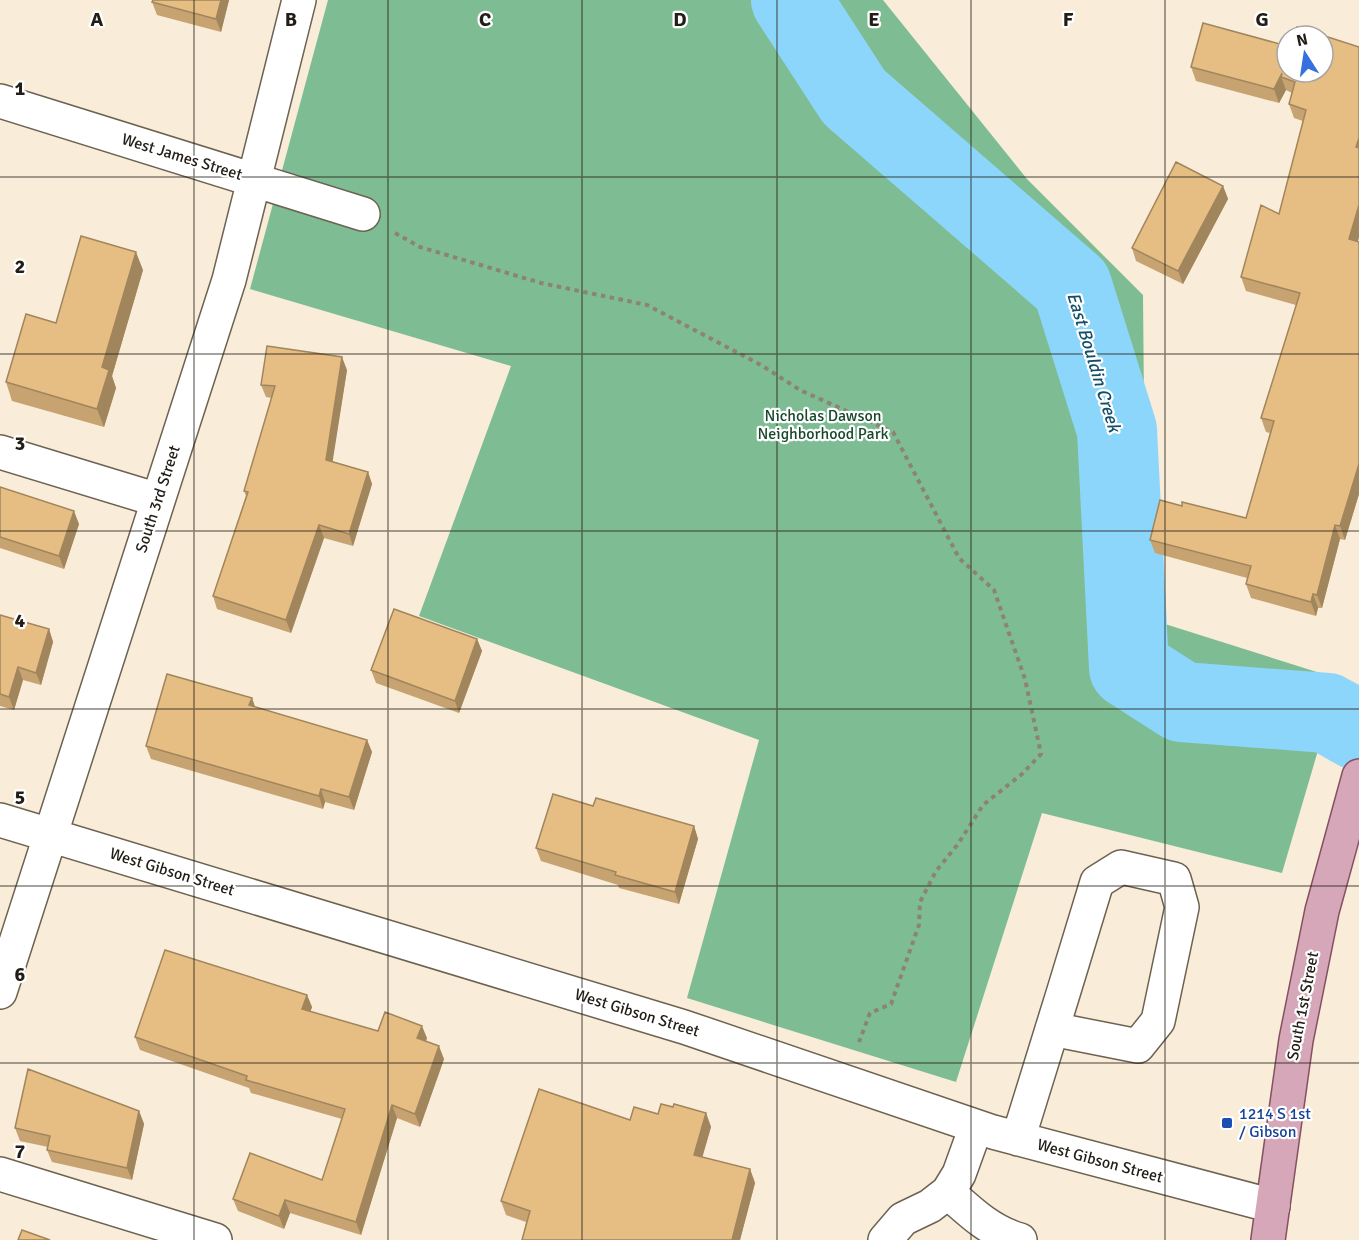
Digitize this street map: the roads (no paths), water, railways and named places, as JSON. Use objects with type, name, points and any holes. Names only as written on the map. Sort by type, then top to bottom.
[{"type":"main road","name":"South 1st Street","points":[[1268,1240],[1296,1040],[1322,911],[1359,776]]},
{"type":"street","name":"South 3rd Street","points":[[0,992],[229,280],[299,0]]},
{"type":"street","name":"West James Street","points":[[0,101],[363,214]]},
{"type":"street","points":[[0,452],[158,500]]},
{"type":"street","name":"West Gibson Street","points":[[0,820],[684,1027],[976,1127],[1273,1206]]},
{"type":"street","points":[[1018,1139],[1097,882],[1120,867],[1174,879],[1182,907],[1158,1021],[1138,1046],[1052,1029]]},
{"type":"street","points":[[885,1240],[903,1219],[930,1206],[948,1192],[959,1174],[976,1127]]},
{"type":"street","points":[[0,1173],[215,1240]]},
{"type":"street","points":[[948,1192],[986,1225],[1003,1235],[1020,1240]]},
{"type":"waterway","name":"East Bouldin Creek","points":[[791,0],[854,97],[1072,286],[1117,430],[1129,668],[1182,702],[1327,713],[1359,731]]},
{"type":"place","name":"1214 S 1st / Gibson","points":[[1227,1123]]},
{"type":"park label","name":"Nicholas Dawson Neighborhood Park","points":[[823,425]]}]
